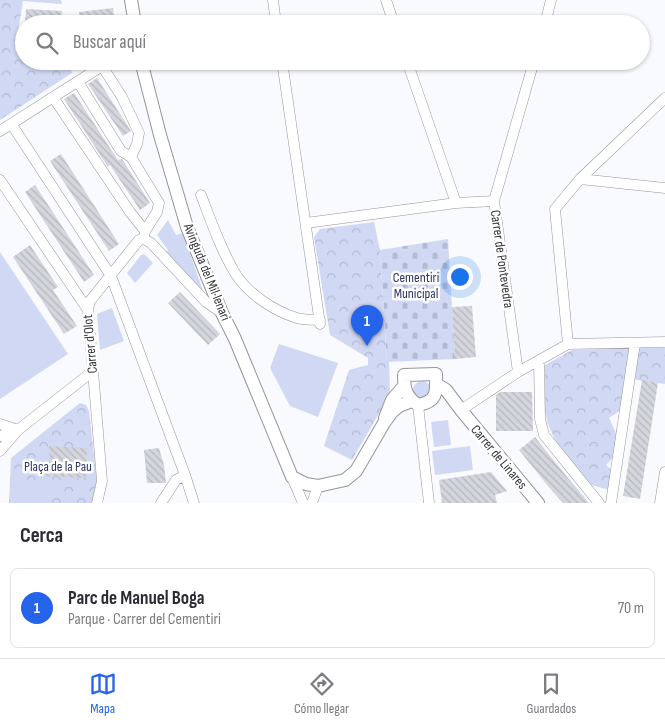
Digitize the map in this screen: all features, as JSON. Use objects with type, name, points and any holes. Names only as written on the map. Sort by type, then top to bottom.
[{"type":"street","points":[[131,0],[134,15]]},
{"type":"street","points":[[273,0],[275,15]]},
{"type":"street","points":[[386,0],[391,15]]},
{"type":"street","points":[[547,15],[551,0]]},
{"type":"street","points":[[0,131],[96,70]]},
{"type":"street","points":[[105,70],[122,97],[138,133],[138,144],[131,157]]},
{"type":"street","name":"Avinguda del Mil·lenari","points":[[143,70],[187,227],[292,477]]},
{"type":"street","points":[[201,195],[235,273],[243,284],[275,308],[298,318],[320,322],[283,70]]},
{"type":"street","points":[[411,70],[456,203]]},
{"type":"street","name":"Carrer de Pontevedra","points":[[518,372],[494,201],[531,70]]},
{"type":"street","points":[[78,82],[121,151],[131,157],[159,203],[157,212],[145,235],[90,301],[88,310]]},
{"type":"street","points":[[53,97],[151,243],[206,302],[222,313]]},
{"type":"street","points":[[568,344],[555,209],[580,179],[665,98]]},
{"type":"street","points":[[12,125],[111,276],[194,503]]},
{"type":"street","points":[[580,179],[665,188]]},
{"type":"street","name":"Carrer d'Olot","points":[[0,180],[88,310],[102,481],[97,503]]},
{"type":"street","points":[[306,224],[456,203],[494,201]]},
{"type":"street","points":[[384,423],[399,406],[415,403],[431,401],[445,403],[461,410],[518,372],[568,344],[665,342]]},
{"type":"street","points":[[611,503],[635,343]]},
{"type":"street","points":[[539,360],[540,418],[544,435],[599,503]]},
{"type":"street","points":[[0,451],[18,430],[88,375],[92,368]]},
{"type":"street","name":"Carrer de Linares","points":[[404,386],[404,375],[436,374],[436,384],[446,390],[538,503]]},
{"type":"street","points":[[431,401],[436,393],[436,384]]},
{"type":"street","points":[[292,477],[306,484],[318,486],[351,477],[384,423],[392,400],[404,386]]},
{"type":"street","points":[[404,386],[406,392],[415,403],[429,503]]},
{"type":"street","points":[[0,424],[18,430]]},
{"type":"street","points":[[0,436],[18,430]]},
{"type":"street","points":[[660,503],[665,472]]},
{"type":"street","points":[[161,503],[176,480],[185,475]]},
{"type":"street","points":[[292,477],[303,503]]},
{"type":"street","points":[[312,503],[318,486]]},
{"type":"green space","points":[[0,0],[61,0],[62,4],[23,1],[21,15],[15,15],[15,70],[71,70],[72,73],[0,120]]},
{"type":"green space","points":[[168,220],[176,235],[183,233],[203,291],[166,252],[168,250],[157,235]]},
{"type":"green space","points":[[374,222],[380,250],[390,390],[388,398],[352,460],[324,446],[349,370],[368,365],[368,358],[330,335],[314,237],[320,229]]},
{"type":"green space","name":"Cementiri Municipal","points":[[448,239],[455,359],[387,362],[380,250]]},
{"type":"green space","points":[[0,252],[68,354],[0,399]]},
{"type":"green space","points":[[144,254],[153,263],[135,283],[127,273],[141,255]]},
{"type":"green space","points":[[112,308],[124,341],[100,350],[97,314]]},
{"type":"green space","points":[[279,344],[338,363],[318,417],[290,406],[270,368]]},
{"type":"green space","points":[[665,348],[665,384],[624,378],[621,410],[609,418],[616,433],[614,457],[606,465],[612,470],[609,490],[586,482],[558,446],[545,412],[545,365],[572,350]]},
{"type":"green space","points":[[422,381],[428,384],[431,390],[428,396],[422,399],[416,396],[413,390],[416,384]]},
{"type":"green space","name":"Plaça de la Pau","points":[[80,403],[86,405],[89,411],[97,482],[92,503],[9,503],[11,458]]},
{"type":"green space","points":[[448,420],[451,445],[434,447],[431,422]]},
{"type":"green space","points":[[470,446],[473,470],[435,475],[432,451]]},
{"type":"green space","points":[[11,485],[51,486],[50,503],[10,503]]},
{"type":"building","points":[[113,8],[114,15],[79,15],[79,12]]},
{"type":"building","points":[[26,9],[62,11],[62,15],[26,15]]},
{"type":"building","points":[[97,78],[131,131],[123,136],[88,84]]},
{"type":"building","points":[[74,93],[118,160],[122,159],[150,203],[140,210],[110,165],[108,167],[64,99]]},
{"type":"building","points":[[61,154],[119,244],[109,251],[50,161]]},
{"type":"building","points":[[35,185],[94,275],[84,282],[25,192]]},
{"type":"building","points":[[30,245],[58,287],[53,290],[77,326],[64,334],[13,257]]},
{"type":"building","points":[[180,292],[220,334],[208,345],[168,303]]},
{"type":"building","points":[[472,306],[476,357],[455,359],[452,307]]},
{"type":"building","points":[[642,380],[658,383],[640,499],[623,496]]},
{"type":"building","points":[[500,392],[532,392],[533,431],[496,431],[496,395]]},
{"type":"building","points":[[535,437],[589,503],[563,503],[548,486],[519,450]]},
{"type":"building","points":[[49,446],[87,448],[86,478],[41,476],[42,461],[50,462]]},
{"type":"building","points":[[159,448],[164,465],[166,483],[147,483],[144,450]]},
{"type":"building","points":[[491,472],[507,491],[495,495],[497,503],[442,503],[439,480]]},
{"type":"place","name":"Parc de Manuel Boga","points":[[367,346]]}]
